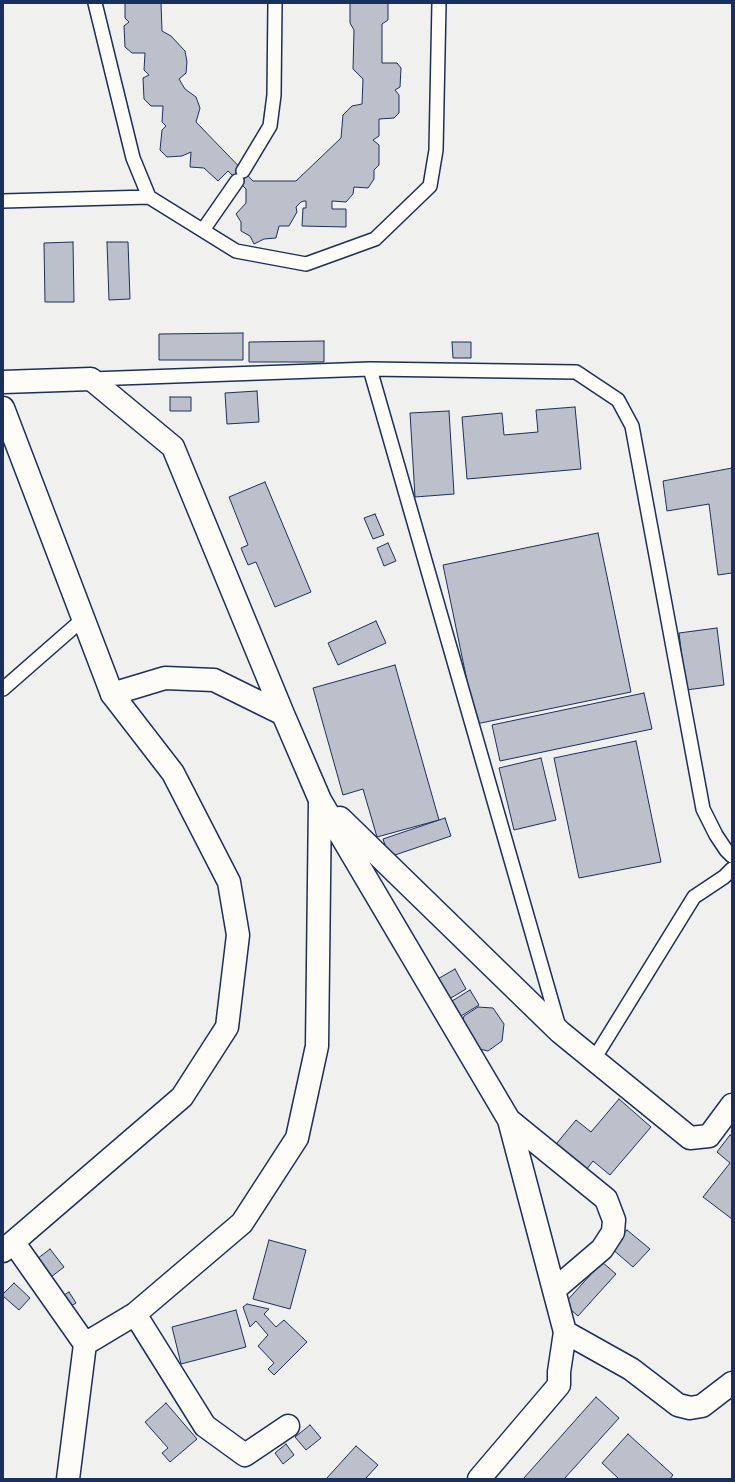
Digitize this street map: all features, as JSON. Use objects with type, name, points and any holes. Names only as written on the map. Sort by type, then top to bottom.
[{"type":"street","points":[[3,382],[90,378],[173,447],[320,800],[509,1120],[565,1332],[559,1372],[559,1385],[479,1479]]},
{"type":"street","points":[[3,408],[112,694],[173,773],[229,882],[238,935],[227,1027],[182,1097],[9,1247],[85,1344],[68,1479]]},
{"type":"street","points":[[112,694],[165,678],[214,680],[283,714]]},
{"type":"street","points":[[320,800],[560,1032],[690,1138],[709,1136],[732,1105]]},
{"type":"street","points":[[85,1344],[135,1314],[242,1223],[297,1138],[317,1046],[320,800]]},
{"type":"street","points":[[509,1120],[606,1199],[614,1220],[613,1232],[602,1249],[554,1290]]},
{"type":"street","points":[[135,1314],[205,1426],[245,1455],[288,1426]]},
{"type":"street","points":[[565,1332],[631,1369],[678,1405],[690,1408],[702,1406],[732,1383]]},
{"type":"lane","points":[[95,3],[133,158],[149,197]]},
{"type":"lane","points":[[203,230],[240,176],[270,126],[274,96],[275,3]]},
{"type":"lane","points":[[3,201],[149,197],[236,251],[306,264],[375,239],[430,186],[436,150],[440,3]]},
{"type":"lane","points":[[90,378],[370,369],[576,372],[618,400],[632,426],[703,808],[716,835],[732,856]]},
{"type":"lane","points":[[370,369],[560,1032]]},
{"type":"lane","points":[[3,689],[83,619]]},
{"type":"lane","points":[[594,1059],[694,897],[724,877],[732,869]]},
{"type":"building","points":[[125,3],[161,3],[162,31],[171,36],[185,51],[187,62],[186,73],[179,79],[185,89],[196,97],[200,108],[196,122],[253,181],[296,181],[341,138],[343,115],[352,106],[362,104],[363,79],[353,69],[354,30],[350,23],[350,3],[388,3],[388,20],[382,24],[382,63],[397,63],[401,68],[400,87],[395,90],[399,95],[399,113],[394,118],[379,119],[379,136],[373,140],[379,145],[379,165],[374,170],[374,179],[368,188],[354,187],[353,194],[346,202],[332,201],[332,209],[346,209],[346,227],[302,226],[303,208],[306,208],[306,201],[304,201],[296,207],[297,212],[289,226],[279,226],[276,238],[264,239],[254,244],[250,236],[241,231],[241,222],[236,214],[246,203],[246,189],[228,171],[218,181],[204,168],[190,167],[191,152],[182,156],[167,157],[160,150],[162,130],[166,126],[162,122],[163,106],[151,106],[144,99],[143,78],[149,75],[144,70],[145,53],[132,53],[125,47],[124,26],[129,22],[125,18]]},
{"type":"building","points":[[73,242],[74,302],[45,302],[44,243]]},
{"type":"building","points":[[107,242],[128,242],[130,299],[109,300]]},
{"type":"building","points":[[243,333],[243,360],[159,360],[159,334]]},
{"type":"building","points":[[324,341],[324,362],[249,362],[249,342]]},
{"type":"building","points":[[452,342],[471,342],[471,358],[453,358]]},
{"type":"building","points":[[257,391],[259,422],[227,424],[225,393]]},
{"type":"building","points":[[170,397],[191,397],[191,411],[170,411]]},
{"type":"building","points":[[575,407],[581,469],[467,479],[462,417],[502,413],[504,435],[538,432],[536,410]]},
{"type":"building","points":[[449,411],[454,494],[415,497],[410,413]]},
{"type":"building","points":[[732,468],[732,573],[718,575],[709,504],[667,511],[663,481]]},
{"type":"building","points":[[265,482],[311,592],[275,607],[256,562],[248,565],[241,548],[248,545],[229,497]]},
{"type":"building","points":[[375,514],[384,535],[373,539],[364,518]]},
{"type":"building","points":[[598,533],[631,692],[476,724],[443,565]]},
{"type":"building","points":[[388,543],[396,561],[384,566],[377,548]]},
{"type":"building","points":[[376,621],[386,643],[338,665],[328,643]]},
{"type":"building","points":[[717,628],[724,685],[686,690],[679,633]]},
{"type":"building","points":[[395,665],[439,820],[377,837],[363,789],[343,795],[313,688]]},
{"type":"building","points":[[644,693],[652,729],[500,761],[492,725]]},
{"type":"building","points":[[636,741],[661,862],[579,878],[554,758]]},
{"type":"building","points":[[541,758],[556,820],[514,830],[499,768]]},
{"type":"building","points":[[445,818],[451,836],[389,857],[383,839]]},
{"type":"building","points":[[455,969],[466,989],[441,1004],[429,984]]},
{"type":"building","points":[[470,990],[479,1005],[461,1016],[452,1001]]},
{"type":"building","points":[[478,1007],[493,1008],[504,1024],[502,1041],[488,1051],[471,1047],[460,1031],[464,1016]]},
{"type":"building","points":[[619,1099],[651,1127],[610,1175],[593,1161],[583,1174],[552,1149],[576,1120],[591,1132]]},
{"type":"building","points":[[730,1135],[732,1136],[732,1219],[703,1197],[730,1163],[717,1152]]},
{"type":"building","points":[[627,1230],[650,1249],[633,1267],[611,1248]]},
{"type":"building","points":[[269,1240],[306,1250],[290,1309],[253,1299]]},
{"type":"building","points":[[50,1249],[64,1267],[51,1277],[37,1259]]},
{"type":"building","points":[[602,1262],[616,1274],[578,1316],[564,1304]]},
{"type":"building","points":[[14,1283],[30,1298],[19,1310],[3,1296],[3,1294]]},
{"type":"building","points":[[69,1292],[76,1303],[64,1310],[58,1299]]},
{"type":"building","points":[[247,1304],[269,1309],[264,1314],[276,1327],[284,1320],[307,1342],[274,1375],[268,1369],[274,1363],[258,1346],[268,1335],[256,1321],[250,1327],[243,1307]]},
{"type":"building","points":[[236,1310],[246,1347],[181,1364],[172,1327]]},
{"type":"building","points":[[596,1397],[619,1418],[564,1479],[523,1479]]},
{"type":"building","points":[[166,1403],[197,1439],[170,1462],[162,1453],[168,1448],[145,1422]]},
{"type":"building","points":[[310,1425],[321,1438],[306,1450],[295,1437]]},
{"type":"building","points":[[628,1434],[673,1475],[670,1479],[619,1479],[602,1463]]},
{"type":"building","points":[[286,1444],[294,1455],[283,1464],[275,1453]]},
{"type":"building","points":[[356,1446],[378,1465],[365,1479],[326,1479]]}]
